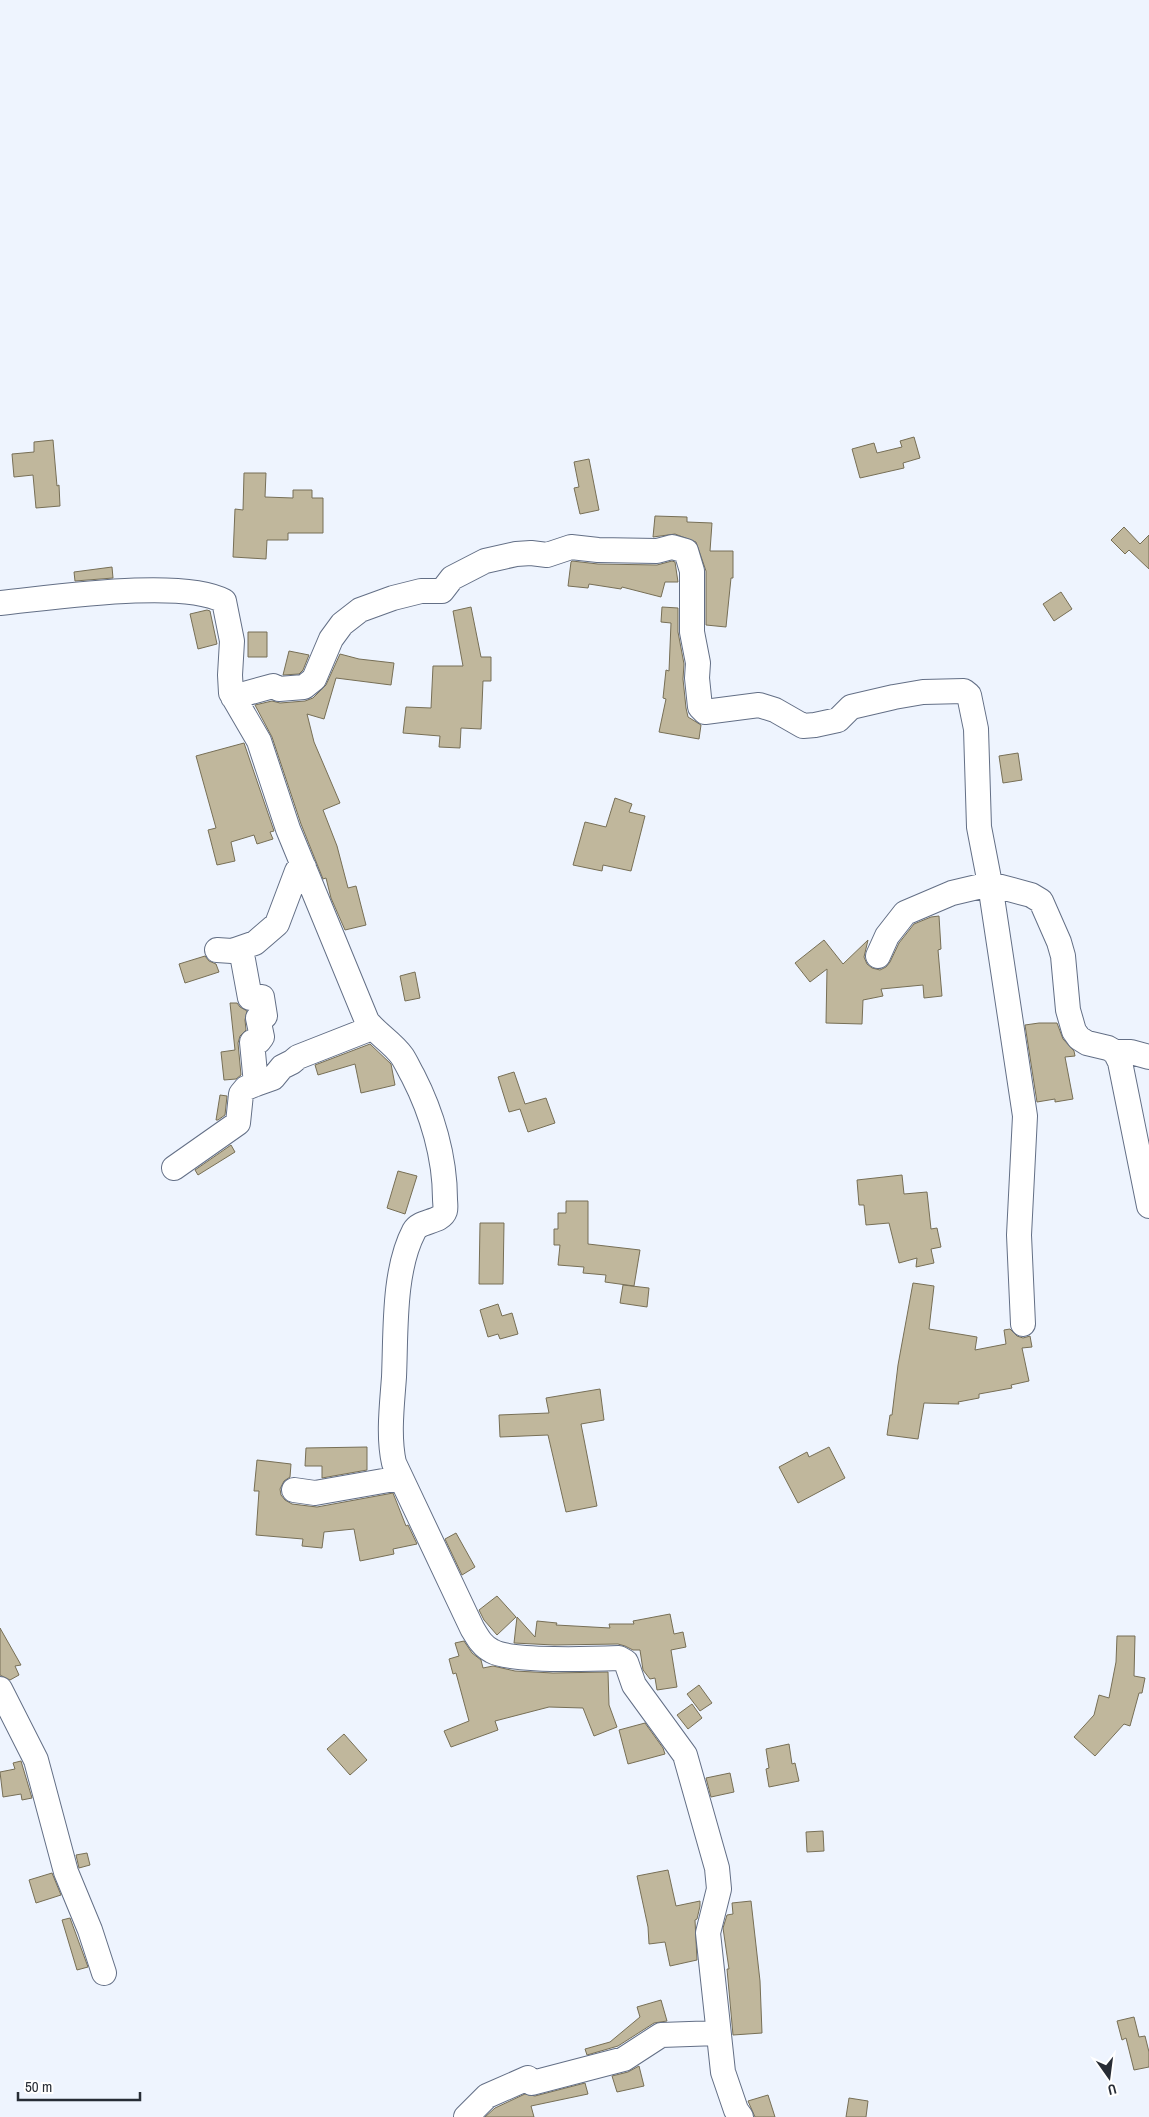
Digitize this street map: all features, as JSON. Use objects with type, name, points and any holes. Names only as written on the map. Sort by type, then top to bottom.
[{"type":"street","points":[[233,696],[273,686],[279,689],[304,687],[314,679],[331,639],[342,624],[360,610],[393,598],[421,591],[442,592],[452,578],[485,561],[516,554],[547,555],[570,547],[598,550],[657,551],[672,546],[686,551],[692,571],[692,632],[698,663],[697,678],[700,707],[705,712],[759,706],[776,710],[803,726],[838,720],[851,707],[894,697],[933,692],[964,691],[969,695],[976,729],[979,827],[990,884],[1025,1116],[1019,1235],[1023,1324]]},
{"type":"street","points":[[0,603],[162,590],[217,598],[224,602],[232,630],[230,688],[233,696],[259,741],[288,829],[367,1022],[385,1037],[403,1057],[424,1098],[441,1154],[445,1189],[445,1211],[440,1216],[415,1230],[403,1262],[398,1301],[391,1451],[400,1478],[472,1628],[483,1646],[494,1653],[505,1655],[540,1658],[619,1658],[626,1662],[634,1685],[685,1755],[717,1868],[719,1889],[708,1933],[718,2033],[724,2072],[736,2110],[741,2117]]},
{"type":"street","points":[[217,950],[241,949],[255,943],[277,924],[297,871],[304,867]]},
{"type":"street","points":[[878,956],[887,936],[905,913],[952,893],[990,884],[1031,895],[1041,901],[1061,949],[1068,1010],[1074,1031],[1079,1038],[1087,1043],[1108,1048],[1115,1052],[1131,1052],[1149,1057]]},
{"type":"street","points":[[241,949],[250,998],[262,996],[265,1016],[258,1018],[262,1037],[259,1041],[252,1042],[256,1084]]},
{"type":"street","points":[[174,1168],[238,1123],[241,1094],[246,1088],[274,1078],[282,1067],[298,1057],[372,1028]]},
{"type":"street","points":[[1115,1052],[1120,1062],[1149,1206]]},
{"type":"street","points":[[294,1490],[315,1493],[400,1478]]},
{"type":"street","points":[[0,1689],[36,1760],[66,1872],[90,1930],[104,1974]]},
{"type":"street","points":[[466,2117],[487,2096],[528,2078],[532,2083],[624,2059],[661,2035],[718,2033]]},
{"type":"building","points":[[914,437],[920,458],[903,463],[904,468],[860,478],[852,449],[874,443],[877,453],[902,447],[900,441]]},
{"type":"building","points":[[53,440],[60,506],[36,508],[33,475],[14,477],[12,454],[34,452],[34,442]]},
{"type":"building","points":[[589,459],[599,510],[580,514],[574,488],[579,487],[574,462]]},
{"type":"building","points":[[244,473],[266,473],[265,497],[293,498],[293,490],[312,490],[312,498],[323,498],[323,533],[288,533],[288,540],[267,540],[266,559],[233,557],[235,509],[243,510]]},
{"type":"building","points":[[655,516],[687,517],[687,522],[712,523],[710,551],[733,551],[733,578],[731,578],[726,627],[706,625],[706,571],[696,542],[675,534],[653,537]]},
{"type":"building","points":[[1124,527],[1140,544],[1149,535],[1149,569],[1129,550],[1125,554],[1111,540]]},
{"type":"building","points":[[572,561],[598,564],[657,565],[675,562],[678,582],[665,582],[661,597],[622,587],[621,589],[589,584],[588,588],[568,586]]},
{"type":"building","points":[[112,567],[113,578],[75,581],[74,572]]},
{"type":"building","points":[[1061,592],[1072,609],[1054,621],[1043,604]]},
{"type":"building","points":[[471,607],[481,657],[491,657],[491,681],[483,681],[481,729],[461,728],[460,748],[439,747],[440,736],[403,733],[406,707],[431,708],[433,666],[463,666],[453,611]]},
{"type":"building","points":[[662,607],[678,608],[678,632],[684,664],[683,679],[686,708],[688,717],[701,725],[699,739],[659,732],[666,699],[663,698],[666,670],[669,671],[671,623],[661,622]]},
{"type":"building","points":[[210,611],[217,644],[198,649],[190,614]]},
{"type":"building","points":[[248,632],[267,632],[267,657],[248,657]]},
{"type":"building","points":[[289,651],[309,655],[303,670],[299,674],[283,675]]},
{"type":"building","points":[[340,654],[359,659],[394,663],[391,685],[336,678],[324,719],[307,714],[314,742],[340,803],[323,810],[337,846],[348,888],[356,886],[366,925],[345,930],[331,898],[326,878],[323,879],[301,824],[272,737],[255,705],[272,701],[280,703],[305,701],[313,698],[326,685]]},
{"type":"building","points":[[244,743],[274,831],[270,832],[273,839],[257,844],[254,835],[231,842],[235,861],[217,865],[208,830],[216,828],[196,756]]},
{"type":"building","points":[[1018,753],[1022,780],[1003,783],[999,756]]},
{"type":"building","points":[[615,798],[632,804],[629,812],[645,816],[631,871],[603,865],[602,871],[573,865],[585,822],[606,827]]},
{"type":"building","points":[[939,916],[941,949],[938,950],[942,996],[924,998],[923,985],[881,989],[883,996],[863,1000],[862,1024],[826,1023],[827,969],[810,982],[795,963],[824,940],[843,964],[868,940],[864,957],[867,964],[872,968],[880,970],[890,962],[899,943],[914,924]]},
{"type":"building","points":[[205,956],[209,961],[216,964],[219,972],[185,983],[179,964]]},
{"type":"building","points":[[415,972],[420,998],[405,1001],[400,976]]},
{"type":"building","points":[[230,1003],[237,1003],[247,1011],[245,1020],[246,1030],[240,1036],[238,1043],[241,1075],[236,1079],[224,1080],[221,1052],[235,1050]]},
{"type":"building","points":[[1057,1023],[1063,1039],[1074,1051],[1075,1056],[1065,1057],[1073,1099],[1037,1102],[1025,1025]]},
{"type":"building","points":[[370,1044],[391,1064],[395,1085],[361,1093],[355,1064],[318,1075],[315,1065]]},
{"type":"building","points":[[514,1072],[525,1104],[546,1098],[555,1123],[528,1132],[520,1109],[509,1112],[498,1077]]},
{"type":"building","points":[[220,1095],[227,1096],[225,1115],[216,1120]]},
{"type":"building","points":[[231,1145],[235,1152],[198,1175],[195,1170]]},
{"type":"building","points":[[398,1171],[417,1176],[405,1214],[387,1208]]},
{"type":"building","points":[[902,1175],[904,1194],[927,1192],[931,1229],[937,1228],[941,1247],[931,1249],[934,1263],[916,1267],[917,1258],[899,1263],[889,1223],[866,1225],[864,1205],[859,1205],[857,1180]]},
{"type":"building","points":[[566,1201],[588,1201],[588,1244],[640,1250],[634,1286],[605,1282],[606,1275],[583,1273],[584,1267],[558,1265],[560,1245],[554,1245],[554,1229],[558,1229],[558,1213],[566,1213]]},
{"type":"building","points":[[480,1223],[504,1223],[503,1284],[479,1284]]},
{"type":"building","points":[[913,1283],[934,1286],[929,1329],[977,1337],[975,1350],[1006,1344],[1004,1330],[1010,1329],[1017,1336],[1023,1338],[1030,1336],[1032,1347],[1022,1348],[1029,1381],[1011,1385],[1012,1388],[979,1394],[979,1398],[958,1402],[959,1404],[924,1403],[918,1439],[887,1435],[890,1415],[892,1415],[898,1365]]},
{"type":"building","points":[[623,1285],[649,1288],[647,1307],[620,1303]]},
{"type":"building","points":[[498,1304],[502,1316],[512,1313],[518,1334],[500,1339],[498,1334],[488,1337],[480,1310]]},
{"type":"building","points":[[600,1389],[604,1420],[581,1424],[597,1506],[566,1512],[548,1435],[500,1437],[499,1415],[549,1413],[546,1398]]},
{"type":"building","points":[[367,1447],[367,1470],[322,1478],[322,1466],[305,1466],[306,1448]]},
{"type":"building","points":[[829,1447],[845,1478],[798,1503],[779,1467],[807,1452],[809,1457]]},
{"type":"building","points":[[257,1460],[291,1464],[290,1477],[284,1481],[280,1489],[281,1495],[285,1500],[292,1504],[317,1507],[393,1493],[406,1526],[408,1525],[417,1544],[393,1549],[394,1554],[360,1561],[354,1529],[324,1532],[322,1548],[302,1546],[303,1539],[256,1535],[259,1491],[254,1491]]},
{"type":"building","points":[[456,1533],[475,1567],[462,1575],[445,1539]]},
{"type":"building","points":[[497,1596],[516,1617],[497,1635],[484,1620],[479,1610]]},
{"type":"building","points":[[670,1614],[674,1634],[683,1632],[686,1647],[671,1650],[677,1687],[657,1690],[655,1678],[650,1679],[643,1670],[640,1650],[633,1650],[618,1644],[554,1645],[514,1643],[517,1617],[535,1637],[537,1621],[557,1623],[556,1625],[610,1628],[609,1624],[634,1624],[633,1621]]},
{"type":"building","points":[[0,1628],[21,1665],[15,1666],[19,1675],[10,1680],[0,1675]]},
{"type":"building","points":[[1117,1636],[1135,1636],[1134,1676],[1145,1678],[1142,1693],[1139,1693],[1130,1726],[1124,1724],[1095,1756],[1074,1737],[1094,1715],[1099,1695],[1109,1698],[1116,1662]]},
{"type":"building","points":[[464,1641],[472,1653],[481,1660],[483,1668],[493,1666],[515,1671],[553,1673],[608,1672],[609,1705],[617,1727],[594,1736],[583,1708],[549,1707],[495,1721],[498,1730],[451,1747],[444,1731],[469,1721],[456,1673],[453,1674],[449,1659],[459,1656],[455,1643]]},
{"type":"building","points":[[699,1685],[712,1703],[700,1711],[687,1694]]},
{"type":"building","points":[[692,1704],[702,1718],[688,1729],[677,1715]]},
{"type":"building","points":[[645,1723],[663,1748],[665,1754],[628,1764],[619,1730]]},
{"type":"building","points":[[344,1734],[367,1760],[350,1775],[327,1749]]},
{"type":"building","points":[[789,1744],[792,1764],[795,1763],[799,1781],[769,1787],[766,1769],[769,1768],[766,1749]]},
{"type":"building","points":[[21,1761],[32,1798],[22,1800],[21,1794],[3,1797],[0,1772],[15,1769],[13,1763]]},
{"type":"building","points":[[730,1773],[734,1792],[711,1797],[706,1778]]},
{"type":"building","points":[[823,1831],[824,1851],[807,1852],[806,1832]]},
{"type":"building","points":[[87,1853],[90,1865],[79,1868],[76,1855]]},
{"type":"building","points":[[668,1870],[676,1906],[700,1901],[697,1919],[695,1920],[697,1960],[670,1966],[665,1942],[649,1944],[648,1927],[637,1876]]},
{"type":"building","points":[[52,1873],[61,1895],[36,1903],[29,1880]]},
{"type":"building","points":[[751,1901],[760,1981],[762,2033],[733,2035],[727,1969],[729,1969],[723,1928],[727,1915],[733,1914],[732,1903]]},
{"type":"building","points":[[70,1918],[88,1967],[77,1970],[62,1920]]},
{"type":"building","points":[[661,2000],[667,2021],[654,2023],[618,2046],[587,2055],[585,2049],[610,2042],[640,2017],[637,2007]]},
{"type":"building","points":[[1134,2017],[1139,2037],[1145,2036],[1149,2052],[1149,2067],[1134,2070],[1126,2038],[1122,2040],[1117,2021]]},
{"type":"building","points":[[639,2066],[644,2086],[617,2092],[612,2076],[628,2072]]},
{"type":"building","points":[[585,2083],[588,2094],[531,2106],[534,2117],[485,2117],[495,2108],[525,2094],[535,2096]]},
{"type":"building","points":[[768,2095],[775,2117],[755,2117],[748,2101]]},
{"type":"building","points":[[849,2098],[868,2101],[866,2117],[846,2117]]}]
